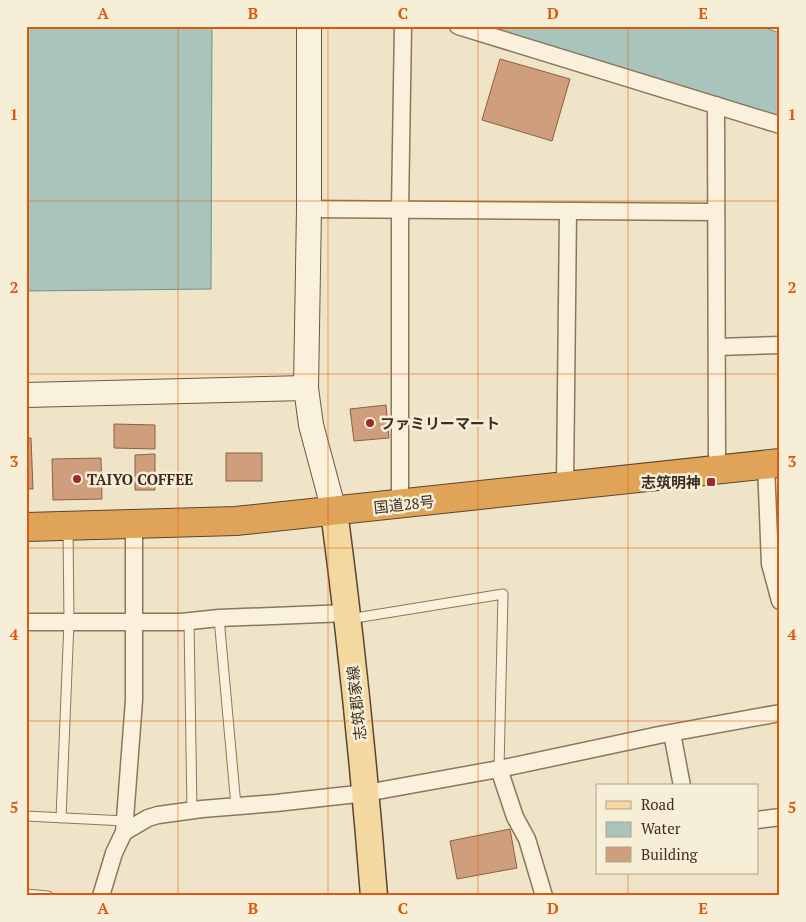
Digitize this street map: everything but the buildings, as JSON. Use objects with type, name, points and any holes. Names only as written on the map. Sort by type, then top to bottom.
[{"type":"highway","name":"国道28号","points":[[26,527],[236,521],[773,464]]},
{"type":"main road","name":"志筑郡家線","points":[[334,511],[366,793],[374,896]]},
{"type":"street","points":[[309,26],[309,210],[306,388],[311,425],[334,511]]},
{"type":"street","points":[[400,504],[400,210],[403,26]]},
{"type":"street","points":[[458,26],[780,125]]},
{"type":"street","points":[[716,105],[717,470]]},
{"type":"street","points":[[309,210],[716,212]]},
{"type":"street","points":[[565,486],[568,211]]},
{"type":"street","points":[[718,348],[780,345]]},
{"type":"street","points":[[26,395],[306,388]]},
{"type":"street","points":[[773,464],[770,564],[780,601]]},
{"type":"street","points":[[101,896],[124,826],[134,700],[134,524]]},
{"type":"street","points":[[26,622],[135,622],[188,621],[219,618],[347,616]]},
{"type":"street","points":[[124,826],[148,818],[192,811],[366,793],[499,769],[780,713]]},
{"type":"street","points":[[672,733],[682,784]]},
{"type":"street","points":[[499,769],[515,817],[527,839],[544,896]]},
{"type":"street","points":[[758,820],[780,817]]},
{"type":"lane","points":[[61,818],[69,622],[68,526]]},
{"type":"lane","points":[[347,616],[503,594],[499,769]]},
{"type":"lane","points":[[219,618],[236,806]]},
{"type":"lane","points":[[188,621],[192,811]]},
{"type":"lane","points":[[26,816],[61,818],[124,826]]},
{"type":"lane","points":[[26,894],[48,896]]},
{"type":"water","points":[[26,26],[212,26],[211,289],[26,291]]},
{"type":"water","points":[[479,26],[759,26],[780,33],[780,118]]},
{"type":"place","name":"ファミリーマート","points":[[370,423]]},
{"type":"place","name":"TAIYO COFFEE","points":[[77,479]]},
{"type":"place","name":"志筑明神","points":[[711,482]]}]
